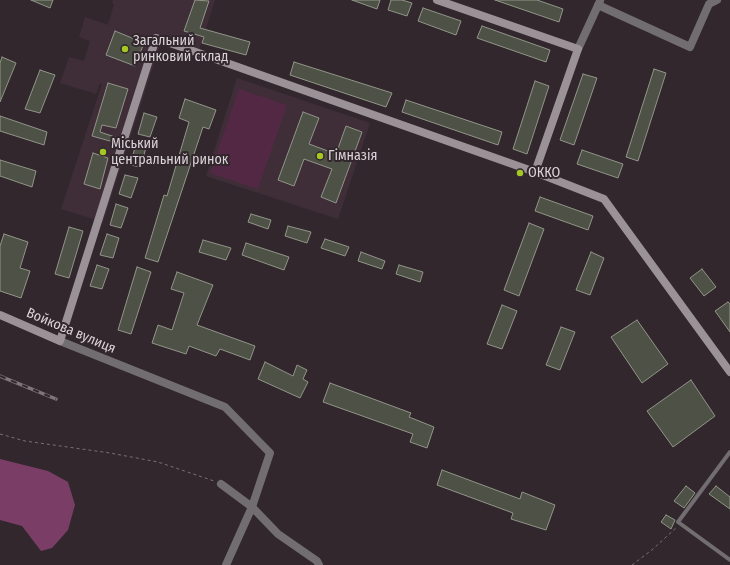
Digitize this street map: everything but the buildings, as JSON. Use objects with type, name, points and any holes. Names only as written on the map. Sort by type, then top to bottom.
[{"type":"street","points":[[436,0],[578,49]]},
{"type":"street","points":[[535,172],[578,49],[599,2],[690,47],[709,4],[717,0]]},
{"type":"street","points":[[60,341],[156,38],[535,172],[604,199],[730,372]]},
{"type":"street","name":"Войкова вулиця","points":[[0,315],[60,341],[225,407],[270,453],[252,507]]},
{"type":"street","points":[[221,484],[252,507],[278,534],[317,561],[319,565]]},
{"type":"street","points":[[226,565],[252,507]]},
{"type":"lane","points":[[730,452],[678,522],[730,560]]},
{"type":"path","points":[[0,434],[26,441],[110,452],[158,462],[221,484]]},
{"type":"path","points":[[632,565],[654,549],[680,524]]},
{"type":"shaded area","name":"Міський центральний ринок","points":[[113,0],[215,0],[197,56],[160,45],[103,222],[61,209],[102,84],[100,83],[96,94],[60,83],[69,57],[84,61],[90,41],[79,37],[85,17],[108,25],[114,4],[112,3]]},
{"type":"shaded area","points":[[237,78],[370,123],[338,219],[206,176]]},
{"type":"shaded area","points":[[239,89],[287,105],[258,189],[210,173]]},
{"type":"shaded area","points":[[0,459],[48,471],[68,482],[75,505],[68,530],[52,548],[41,551],[22,526],[0,520]]},
{"type":"railway","points":[[0,376],[56,399]]},
{"type":"place","name":"Загальний ринковий склад","points":[[125,49]]},
{"type":"place","name":"Міський центральний ринок","points":[[103,152]]},
{"type":"place","name":"Гімназія","points":[[320,156]]},
{"type":"place","name":"ОККО","points":[[520,173]]}]
